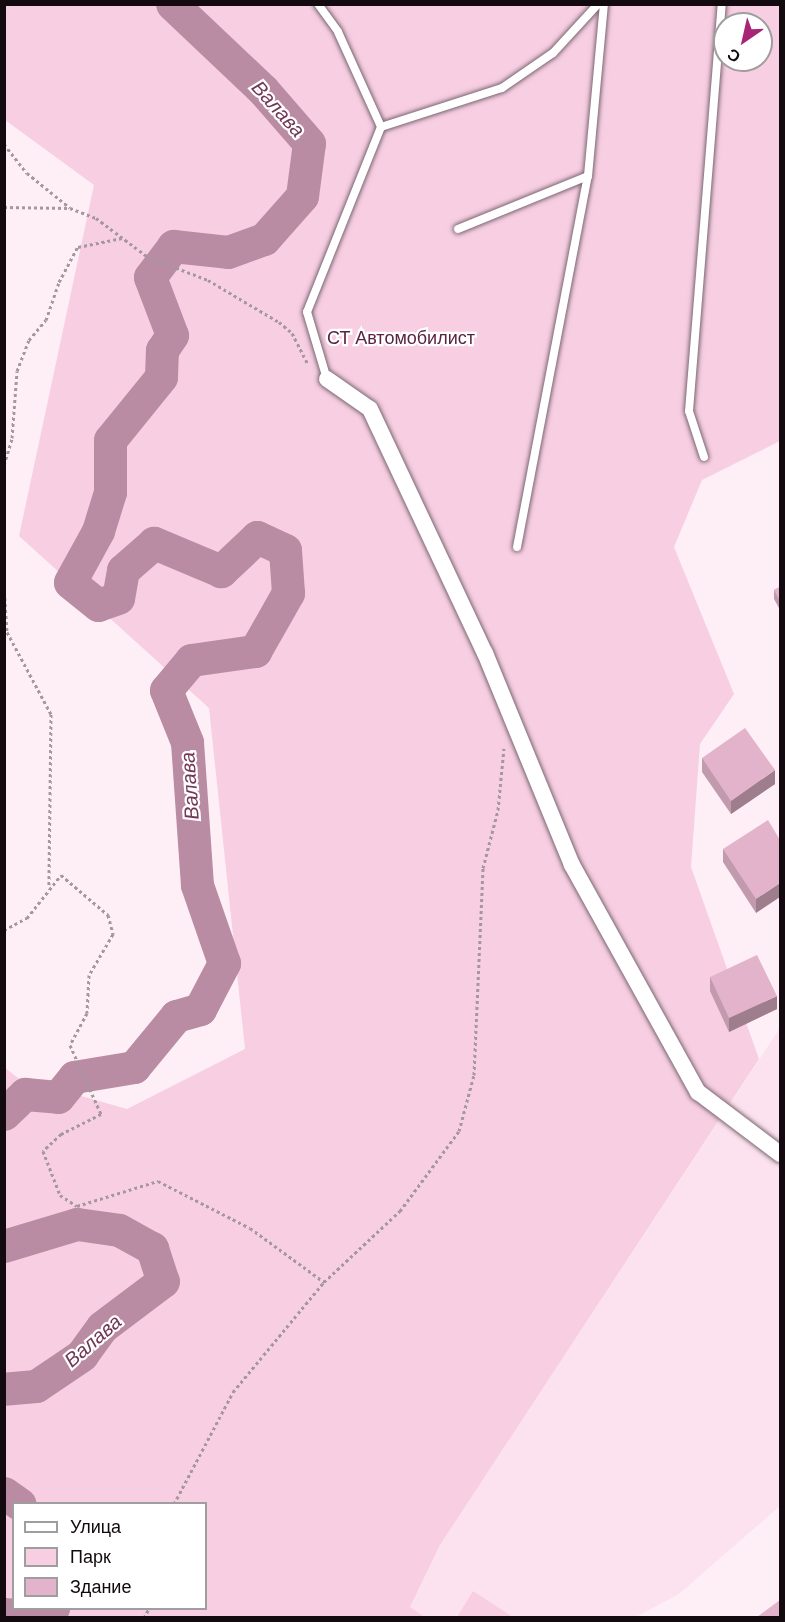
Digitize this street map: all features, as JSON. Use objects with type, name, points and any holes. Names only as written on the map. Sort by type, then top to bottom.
[{"type":"street","points":[[327,379],[370,409],[485,653],[572,865],[698,1092],[780,1154]]},
{"type":"lane","points":[[318,4],[338,32],[381,127],[307,312],[327,379]]},
{"type":"lane","points":[[381,127],[502,88],[553,53],[598,4]]},
{"type":"lane","points":[[517,547],[588,176],[604,4]]},
{"type":"lane","points":[[704,457],[689,411],[722,4]]},
{"type":"lane","points":[[458,229],[588,176]]},
{"type":"path","points":[[4,144],[27,173],[70,208],[123,238],[148,257],[169,268],[208,280],[279,322],[292,333],[301,358],[327,379]]},
{"type":"path","points":[[4,207],[70,208]]},
{"type":"path","points":[[4,465],[16,371],[29,340],[46,320],[59,282],[78,247],[123,238]]},
{"type":"path","points":[[4,586],[7,632],[51,714],[49,887]]},
{"type":"path","points":[[175,1502],[233,1392],[324,1282],[400,1211],[459,1131],[474,1075],[483,868],[498,810],[504,741]]},
{"type":"path","points":[[4,930],[27,918],[49,887],[61,875],[108,915],[113,934],[89,975],[87,1013],[70,1045],[101,1114],[61,1134],[43,1151],[60,1195],[77,1206],[158,1181],[184,1190],[200,1204],[250,1228],[324,1282]]},
{"type":"shaded area","points":[[780,1028],[780,1506],[679,1594],[636,1617],[513,1617],[473,1591],[457,1617],[425,1617],[410,1607],[440,1545]]},
{"type":"green space","name":"СТ Автомобилист","points":[[5,5],[780,5],[780,441],[702,480],[674,547],[734,694],[700,744],[691,867],[759,1059],[440,1545],[410,1607],[425,1617],[5,1617],[4,1067],[18,1078],[127,1109],[245,1049],[209,708],[19,536],[94,185],[5,120]]},
{"type":"green space","points":[[473,1591],[513,1617],[457,1617]]},
{"type":"building","points":[[780,587],[780,601],[774,590]]},
{"type":"building","points":[[745,728],[775,770],[731,801],[702,758]]},
{"type":"building","points":[[768,820],[780,840],[780,883],[756,899],[723,849]]},
{"type":"building","points":[[757,955],[777,996],[729,1018],[710,977]]},
{"type":"building","points":[[780,1600],[780,1617],[757,1617]]},
{"type":"waterway","name":"Валава","points":[[4,1114],[25,1094],[58,1097],[74,1077],[134,1067],[176,1016],[200,1009],[224,963],[197,885],[187,742],[166,690],[191,660],[255,651],[288,593],[285,550],[257,537],[221,571],[154,543],[123,570],[118,598],[98,605],[70,582],[98,531],[110,492],[110,440],[161,377],[162,350],[172,335],[150,277],[173,246],[228,252],[264,239],[302,196],[309,143],[263,90],[172,4]]},
{"type":"waterway","name":"Валава","points":[[4,1246],[77,1224],[119,1230],[152,1248],[163,1281],[102,1327],[82,1355],[36,1386],[4,1389]]},
{"type":"waterway","name":"Валава","points":[[4,1493],[17,1502]]},
{"type":"waterway","name":"Валава","points":[[4,1614],[40,1617],[50,1610]]}]
